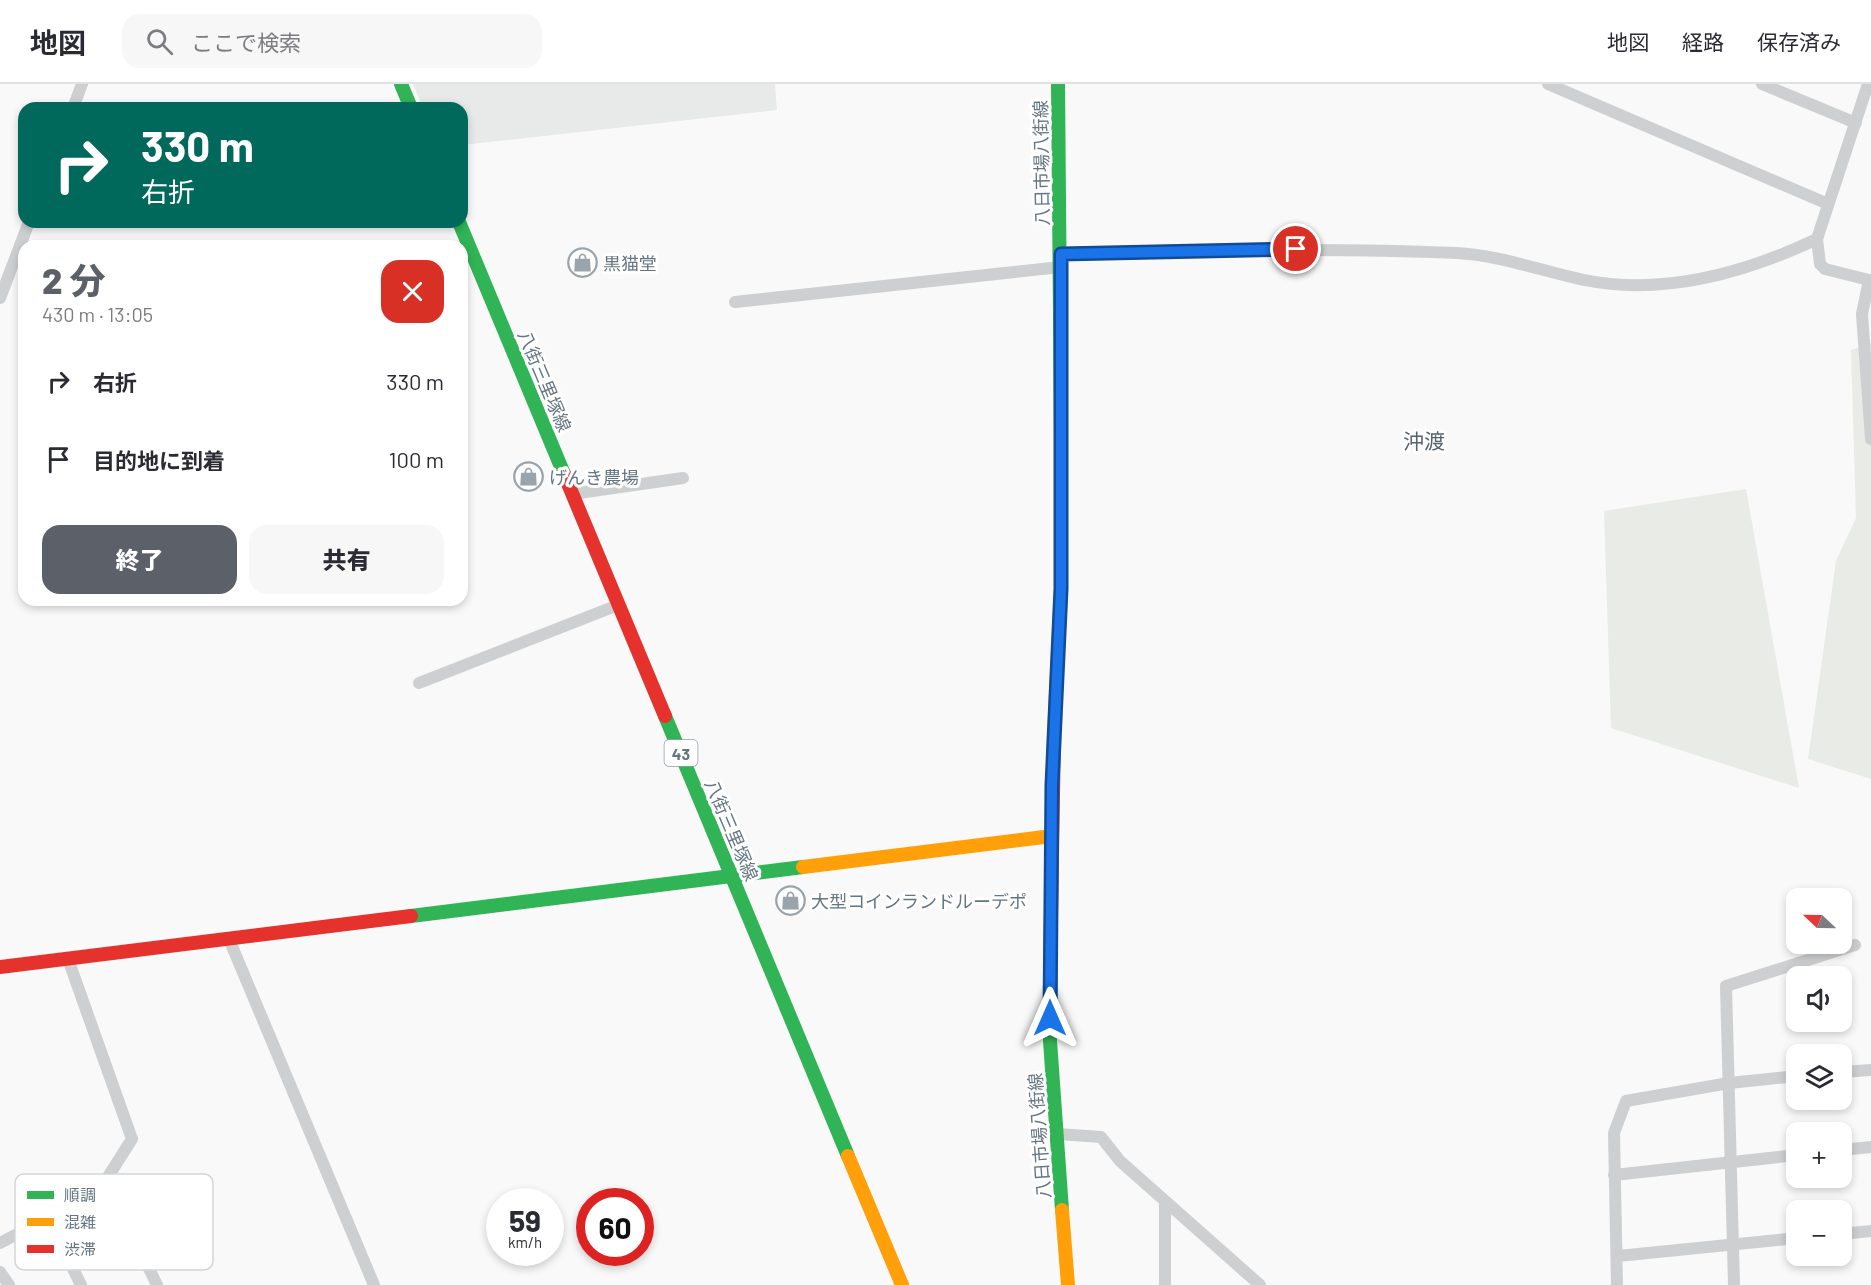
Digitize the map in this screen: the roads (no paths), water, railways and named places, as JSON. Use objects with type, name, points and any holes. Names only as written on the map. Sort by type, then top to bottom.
[{"type":"main road","points":[[401,84],[408,102]]},
{"type":"main road","name":"八日市場八街線","points":[[1058,84],[1061,260],[1061,589],[1052,836],[1050,1041],[1058,1134],[1064,1284]]},
{"type":"main road","name":"八街三里塚線","points":[[468,244],[902,1285]]},
{"type":"main road","points":[[0,967],[1052,836]]},
{"type":"street","points":[[75,102],[82,84]]},
{"type":"street","points":[[1548,84],[1828,204]]},
{"type":"street","points":[[1762,84],[1856,123]]},
{"type":"street","points":[[1868,84],[1817,239],[1820,264],[1825,269],[1869,280],[1862,314],[1871,439]]},
{"type":"street","points":[[735,302],[1061,260],[1296,249],[1458,253],[1521,262],[1591,281],[1661,284],[1711,278],[1764,261],[1817,239]]},
{"type":"street","points":[[1,292],[18,250]]},
{"type":"street","points":[[572,494],[682,478]]},
{"type":"street","points":[[419,683],[618,605]]},
{"type":"street","points":[[229,939],[374,1285]]},
{"type":"street","points":[[1734,1285],[1726,986],[1856,945]]},
{"type":"street","points":[[68,959],[132,1139],[110,1174]]},
{"type":"street","points":[[1852,1071],[1871,1070]]},
{"type":"street","points":[[1617,1285],[1614,1133],[1626,1101],[1729,1083],[1786,1077]]},
{"type":"street","points":[[1058,1134],[1101,1137],[1120,1161],[1260,1285]]},
{"type":"street","points":[[1852,1149],[1871,1147]]},
{"type":"street","points":[[1614,1175],[1786,1156]]},
{"type":"street","points":[[1165,1202],[1165,1285]]},
{"type":"street","points":[[1852,1233],[1871,1231]]},
{"type":"street","points":[[0,1242],[15,1234]]},
{"type":"street","points":[[1618,1256],[1786,1239]]},
{"type":"street","points":[[74,1270],[81,1285]]},
{"type":"street","points":[[150,1270],[157,1285]]},
{"type":"street","points":[[0,1272],[9,1285]]},
{"type":"place","name":"黒猫堂","points":[[582,263]]},
{"type":"place","name":"げんき農場","points":[[528,477]]},
{"type":"place","name":"大型コインランドルーデポ","points":[[790,901]]},
{"type":"district","name":"沖渡","points":[[1424,440]]}]
